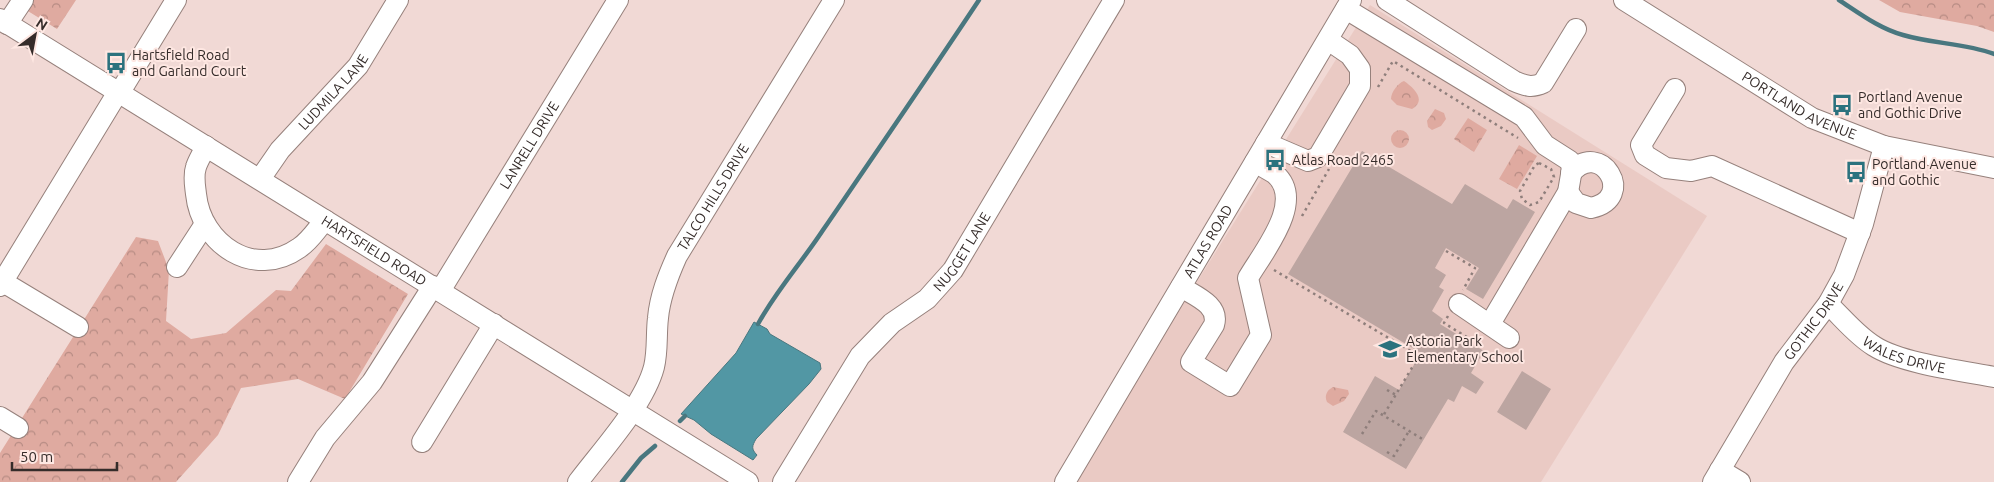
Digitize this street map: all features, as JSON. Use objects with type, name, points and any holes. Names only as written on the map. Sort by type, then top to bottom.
[{"type":"street","points":[[3,22],[23,0]]},
{"type":"street","points":[[78,327],[1,284],[176,0]]},
{"type":"street","name":"LUDMILA LANE","points":[[260,179],[280,150],[358,66],[398,0]]},
{"type":"street","name":"LANRELL DRIVE","points":[[298,482],[325,438],[372,382],[437,288],[618,0]]},
{"type":"street","name":"TALCO HILLS DRIVE","points":[[578,482],[632,410],[648,383],[654,367],[661,296],[677,256],[834,0]]},
{"type":"street","name":"NUGGET LANE","points":[[783,482],[860,356],[892,323],[927,299],[953,270],[1114,0]]},
{"type":"street","points":[[1386,0],[1514,82],[1524,86],[1535,87],[1543,83],[1576,29]]},
{"type":"street","name":"PORTLAND AVENUE","points":[[1624,0],[1812,118],[1884,146],[1994,168]]},
{"type":"street","points":[[1349,4],[1524,117],[1545,145],[1570,161],[1570,182],[1490,324]]},
{"type":"street","name":"ATLAS ROAD","points":[[1064,482],[1349,4]]},
{"type":"street","name":"HARTSFIELD ROAD","points":[[3,22],[437,288],[748,482]]},
{"type":"street","points":[[1266,143],[1308,161],[1318,157],[1360,86],[1360,69],[1350,55],[1328,40]]},
{"type":"street","points":[[1675,88],[1641,144],[1645,155],[1666,168],[1691,171],[1712,166],[1860,233]]},
{"type":"street","points":[[206,146],[196,167],[194,179],[196,198],[204,224],[216,240],[226,249],[251,258],[266,259],[280,257],[298,249],[325,220]]},
{"type":"street","name":"GOTHIC DRIVE","points":[[1716,476],[1784,362],[1828,304],[1844,275],[1860,233],[1884,146]]},
{"type":"street","points":[[1181,287],[1207,303],[1213,309],[1216,319],[1191,362],[1230,386],[1261,335],[1248,278],[1287,208],[1283,185],[1276,175],[1255,162]]},
{"type":"street","points":[[177,267],[204,224]]},
{"type":"street","points":[[1459,304],[1510,338]]},
{"type":"street","name":"WALES DRIVE","points":[[1828,304],[1859,335],[1881,350],[1914,361],[1994,377]]},
{"type":"street","points":[[422,442],[494,324]]},
{"type":"street","points":[[0,417],[18,428]]},
{"type":"street","points":[[1716,476],[1740,482]]},
{"type":"path","points":[[1374,94],[1393,61],[1518,139]]},
{"type":"path","points":[[1536,164],[1546,166],[1551,169],[1553,180],[1537,204],[1527,204],[1521,195],[1521,186],[1536,164]]},
{"type":"path","points":[[1300,218],[1330,169]]},
{"type":"path","points":[[1446,251],[1475,268]]},
{"type":"path","points":[[1271,268],[1419,356],[1383,416]]},
{"type":"path","points":[[1444,323],[1478,344]]},
{"type":"path","points":[[1388,390],[1396,395]]},
{"type":"path","points":[[1362,434],[1376,411],[1424,440]]},
{"type":"path","points":[[1387,452],[1394,456],[1409,431]]},
{"type":"shaded area","name":"Astoria Park Elementary School","points":[[1370,5],[1707,216],[1541,482],[1072,482]]},
{"type":"green space","points":[[10,0],[76,0],[57,29]]},
{"type":"green space","points":[[1879,0],[1994,0],[1994,32],[1977,26],[1900,12]]},
{"type":"green space","points":[[1404,81],[1412,87],[1419,98],[1416,106],[1412,109],[1397,105],[1391,99],[1395,88]]},
{"type":"green space","points":[[1435,109],[1444,113],[1446,119],[1441,126],[1432,130],[1428,127],[1427,121]]},
{"type":"green space","points":[[1468,118],[1487,130],[1474,152],[1454,139]]},
{"type":"green space","points":[[1400,130],[1406,133],[1409,139],[1406,145],[1400,148],[1394,145],[1391,139],[1394,133]]},
{"type":"green space","points":[[1519,145],[1537,156],[1517,189],[1499,179]]},
{"type":"green space","points":[[136,237],[158,241],[169,270],[166,321],[191,339],[226,333],[276,290],[291,291],[326,244],[408,294],[345,399],[298,379],[241,388],[218,435],[176,482],[0,482],[0,453]]},
{"type":"green space","points":[[1333,387],[1348,390],[1349,394],[1344,401],[1333,406],[1327,402],[1326,395]]},
{"type":"water","points":[[754,322],[767,329],[770,334],[820,363],[821,369],[756,439],[753,447],[757,455],[753,460],[711,434],[694,420],[681,414],[736,353]]},
{"type":"building","points":[[1362,151],[1452,204],[1465,184],[1507,209],[1513,199],[1535,212],[1483,299],[1466,289],[1479,268],[1446,248],[1435,268],[1446,275],[1439,287],[1444,290],[1432,311],[1443,319],[1440,324],[1484,351],[1471,373],[1484,382],[1476,394],[1462,386],[1454,402],[1448,399],[1406,469],[1343,432],[1375,376],[1399,390],[1421,353],[1288,274]]},
{"type":"building","points":[[1522,371],[1551,389],[1526,430],[1497,412]]},
{"type":"waterway","points":[[758,324],[979,0]]},
{"type":"waterway","points":[[1839,0],[1870,20],[1894,32],[1914,38],[1983,50],[1994,54]]},
{"type":"waterway","points":[[680,421],[685,416]]},
{"type":"waterway","points":[[622,482],[641,458],[655,446]]},
{"type":"place","name":"Hartsfield Road and Garland Court","points":[[116,63]]},
{"type":"place","name":"Portland Avenue and Gothic Drive","points":[[1842,105]]},
{"type":"place","name":"Atlas Road 2465","points":[[1275,160]]},
{"type":"place","name":"Portland Avenue and Gothic","points":[[1856,172]]},
{"type":"place","name":"Astoria Park Elementary School","points":[[1390,349]]}]
